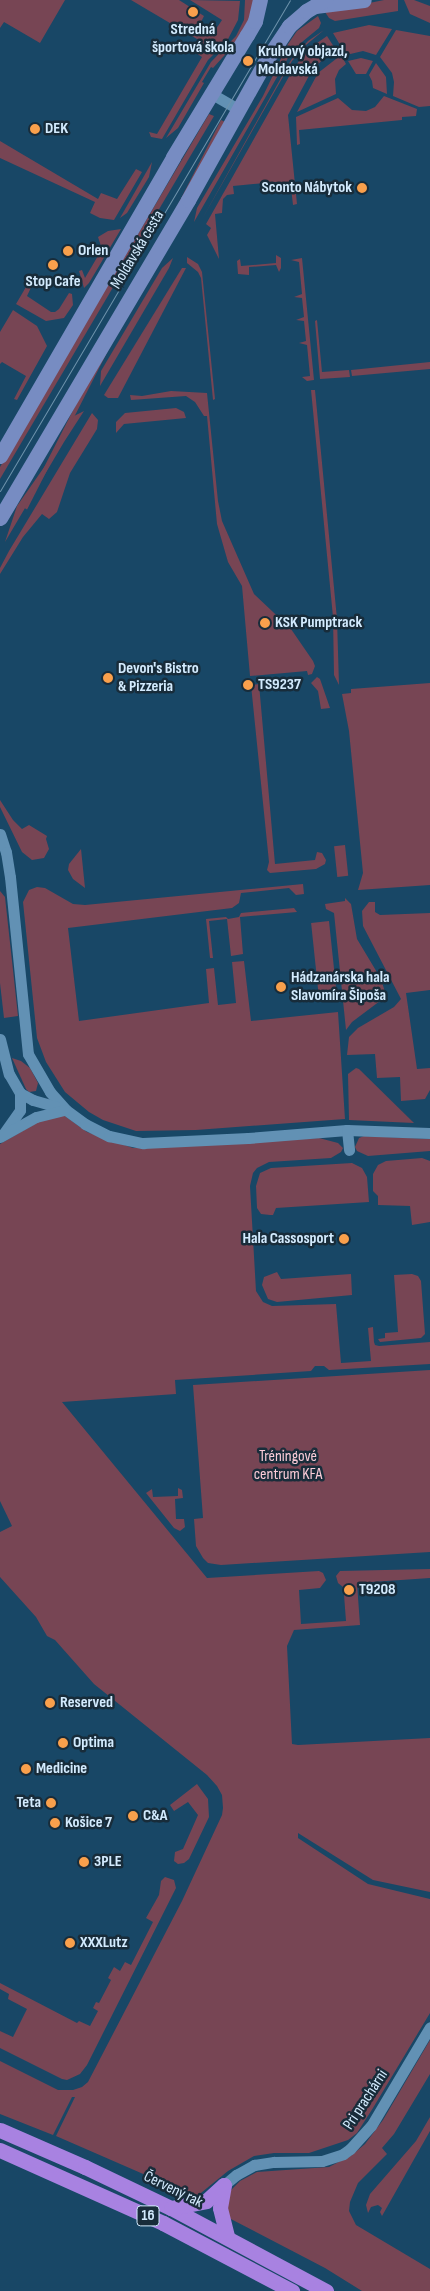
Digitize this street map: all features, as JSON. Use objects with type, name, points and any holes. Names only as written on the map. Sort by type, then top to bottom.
[{"type":"highway","name":"Červený rak","points":[[0,2130],[85,2167],[171,2208],[227,2236],[326,2291]]},
{"type":"highway","name":"Červený rak","points":[[0,2150],[163,2223],[292,2291]]},
{"type":"highway","points":[[171,2208],[206,2201],[224,2185]]},
{"type":"highway","points":[[224,2185],[220,2208],[227,2236]]},
{"type":"street","name":"Moldavská cesta","points":[[0,456],[255,21],[260,0]]},
{"type":"street","name":"Moldavská cesta","points":[[0,518],[184,208],[265,62],[289,26],[320,3],[364,0]]},
{"type":"street","points":[[212,94],[238,109]]},
{"type":"street","points":[[0,834],[6,852],[10,878],[27,1048],[42,1082],[66,1110],[85,1124],[109,1136],[143,1143],[347,1130],[430,1133]]},
{"type":"street","points":[[0,1039],[8,1074],[20,1093],[20,1110],[0,1137]]},
{"type":"street","points":[[36,1117],[44,1103],[42,1082]]},
{"type":"street","points":[[20,1093],[66,1110]]},
{"type":"street","points":[[0,1137],[36,1117],[66,1110]]},
{"type":"street","points":[[347,1130],[349,1150]]},
{"type":"street","name":"Pri prachárni","points":[[224,2185],[254,2165],[329,2159],[343,2154],[357,2143],[371,2126],[430,2028]]},
{"type":"green space","points":[[0,0],[65,0],[40,43],[4,22],[0,28]]},
{"type":"green space","points":[[131,0],[179,0],[204,16],[200,24],[214,32],[222,20],[190,0],[240,1],[238,20],[227,41],[208,60],[162,139],[151,137],[149,132],[157,134],[202,57],[196,53],[202,42]]},
{"type":"green space","points":[[245,0],[254,0],[249,19],[233,46],[213,68],[211,67],[178,128],[166,138],[211,62],[236,36],[244,20]]},
{"type":"green space","points":[[384,0],[398,0],[398,11],[335,21],[329,18],[325,12]]},
{"type":"green space","points":[[404,0],[414,0],[430,6],[430,23],[410,14]]},
{"type":"green space","points":[[318,16],[321,23],[319,28],[302,42],[288,58],[194,222],[197,208],[263,96],[288,44],[297,31]]},
{"type":"green space","points":[[369,25],[392,29],[376,55],[363,51],[346,55],[333,33]]},
{"type":"green space","points":[[324,30],[306,45],[292,61],[201,221],[291,60],[308,41]]},
{"type":"green space","points":[[396,30],[430,36],[430,106],[419,107],[393,96],[394,82],[392,73],[380,57]]},
{"type":"green space","points":[[327,36],[336,50],[324,58],[311,72],[288,115],[297,204],[293,205],[291,188],[278,189],[276,182],[233,186],[234,194],[227,195],[223,199],[222,213],[215,214],[219,259],[207,235],[211,228],[206,224],[295,66],[310,48]]},
{"type":"green space","points":[[341,55],[346,64],[339,70],[335,79],[336,94],[297,112],[318,73]]},
{"type":"green space","points":[[361,58],[373,61],[366,74],[356,74],[348,61]]},
{"type":"green space","points":[[376,63],[386,77],[387,94],[373,88],[369,75]]},
{"type":"green space","points":[[384,96],[417,109],[416,116],[402,117],[402,120],[299,130],[300,144],[297,145],[296,117],[338,98],[352,110],[366,111],[375,107]]},
{"type":"green space","points":[[209,114],[214,116],[0,479],[0,467]]},
{"type":"green space","points":[[221,120],[225,122],[27,509],[24,508]]},
{"type":"green space","points":[[0,141],[98,199],[101,193],[117,199],[136,169],[142,172],[114,220],[100,218],[90,213],[95,202],[0,158]]},
{"type":"green space","points":[[152,162],[149,177],[127,213],[120,218]]},
{"type":"green space","points":[[121,229],[89,283],[84,288],[79,271],[82,270],[85,278],[102,249],[98,237],[108,231]]},
{"type":"green space","points":[[276,255],[281,258],[279,272],[276,265],[249,267],[249,275],[238,274],[237,261],[240,259],[241,266],[276,263]]},
{"type":"green space","points":[[187,257],[198,264],[202,272],[215,399],[213,400],[201,278],[198,272],[187,263]]},
{"type":"green space","points":[[173,258],[100,386],[101,371],[162,268]]},
{"type":"green space","points":[[302,258],[314,380],[307,381],[302,377],[310,376],[307,345],[299,343],[306,341],[304,321],[296,320],[304,317],[302,298],[294,297],[302,294],[299,262],[291,260]]},
{"type":"green space","points":[[182,268],[186,268],[118,398],[108,398],[104,395]]},
{"type":"green space","points":[[33,275],[36,277],[27,296],[51,312],[59,309],[69,293],[72,294],[73,305],[64,318],[46,321],[16,304]]},
{"type":"green space","points":[[13,310],[37,326],[47,346],[17,400],[14,399],[26,376],[2,362],[0,364],[0,332]]},
{"type":"green space","points":[[317,320],[322,372],[349,370],[350,377],[320,379],[315,321]]},
{"type":"green space","points":[[430,362],[430,369],[352,376],[351,370]]},
{"type":"green space","points":[[311,390],[315,390],[337,619],[339,685],[334,675],[333,617]]},
{"type":"green space","name":"KSK Pumptrack","points":[[171,391],[207,393],[218,501],[222,521],[254,594],[291,629],[313,661],[315,666],[312,674],[308,675],[307,671],[250,676],[242,586],[228,562],[217,524],[207,416],[204,416],[195,402],[186,396],[131,400],[130,395],[142,396]]},
{"type":"green space","points":[[176,408],[184,412],[186,418],[124,424],[116,433],[116,422],[125,413]]},
{"type":"green space","points":[[84,411],[5,542],[17,506],[47,463],[74,416]]},
{"type":"green space","points":[[92,413],[98,420],[97,429],[70,473],[57,512],[49,519],[42,514],[23,537],[0,574],[0,568],[9,551]]},
{"type":"green space","points":[[317,677],[320,679],[330,708],[321,709],[318,691],[311,683]]},
{"type":"green space","points":[[430,683],[430,885],[358,890],[363,873],[349,731],[342,694],[351,693],[351,689]]},
{"type":"green space","points":[[259,684],[275,864],[315,860],[317,852],[322,853],[326,860],[325,864],[316,869],[270,873],[267,870],[269,862],[251,685]]},
{"type":"green space","points":[[0,800],[13,820],[22,829],[29,825],[47,836],[49,849],[44,858],[32,860],[22,852],[0,807]]},
{"type":"green space","points":[[345,845],[348,876],[337,877],[334,846]]},
{"type":"green space","points":[[81,849],[85,888],[73,879],[68,870],[69,864]]},
{"type":"green space","points":[[303,884],[304,894],[296,895],[289,888],[241,893],[239,903],[232,908],[68,928],[79,1021],[209,1003],[206,969],[214,968],[218,1005],[236,1003],[232,962],[244,961],[251,1021],[338,1012],[345,1119],[196,1130],[136,1131],[103,1120],[89,1112],[65,1092],[46,1062],[37,1038],[23,902],[29,890],[37,887],[45,888],[73,904],[85,905]]},
{"type":"green space","points":[[0,891],[5,897],[18,1016],[4,1018],[0,983]]},
{"type":"green space","points":[[345,898],[351,904],[357,939],[381,979],[385,992],[380,1001],[352,1022],[346,1030],[334,913],[326,909],[325,904],[345,901]]},
{"type":"green space","points":[[369,902],[375,902],[375,912],[380,915],[430,913],[430,990],[406,993],[417,1069],[430,1068],[430,1090],[425,1099],[401,1101],[400,1077],[377,1078],[375,1054],[347,1055],[349,1037],[358,1028],[394,1007],[401,999],[363,926],[362,911]]},
{"type":"green space","points":[[294,908],[297,912],[240,917],[243,954],[231,956],[227,919],[209,921],[213,958],[210,958],[206,919],[226,917],[228,919],[239,917],[241,913]]},
{"type":"green space","points":[[329,921],[337,1000],[319,1001],[311,923]]},
{"type":"green space","points":[[12,1058],[21,1061],[30,1068],[38,1083],[36,1091],[29,1092],[26,1089]]},
{"type":"green space","points":[[356,1068],[414,1123],[349,1120],[348,1074]]},
{"type":"green space","points":[[52,1114],[62,1114],[87,1132],[133,1148],[319,1138],[338,1143],[343,1148],[341,1152],[331,1158],[269,1162],[257,1168],[253,1173],[250,1186],[256,1291],[263,1302],[272,1306],[336,1304],[341,1363],[371,1361],[368,1328],[373,1327],[374,1342],[375,1345],[379,1346],[430,1342],[430,1364],[329,1370],[324,1366],[315,1366],[311,1371],[175,1380],[176,1394],[62,1402],[207,1578],[319,1571],[323,1573],[326,1580],[320,1588],[299,1590],[301,1624],[346,1621],[344,1595],[354,1594],[353,1586],[343,1587],[338,1583],[336,1576],[340,1571],[430,1569],[430,1578],[357,1583],[360,1625],[294,1630],[287,1646],[292,1744],[430,1738],[430,1892],[373,1880],[298,1833],[298,1838],[368,1884],[430,1899],[430,2013],[357,2133],[348,2140],[309,2153],[274,2153],[254,2156],[228,2171],[196,2197],[56,2136],[75,2097],[72,2097],[53,2135],[0,2114],[0,2061],[58,2090],[73,2090],[82,2087],[88,2082],[182,1901],[222,1815],[223,1808],[222,1795],[207,1775],[94,1684],[55,1640],[47,1636],[36,1617],[0,1577],[0,1532],[12,1526],[0,1501],[0,1144]]},
{"type":"green space","points":[[364,1136],[430,1139],[430,1151],[368,1156],[357,1151],[355,1147],[359,1138]]},
{"type":"green space","points":[[422,1158],[430,1161],[430,1222],[412,1225],[410,1206],[378,1205],[378,1196],[373,1191],[373,1174],[378,1165],[386,1161]]},
{"type":"green space","points":[[352,1163],[362,1168],[367,1177],[369,1202],[276,1208],[273,1215],[261,1214],[257,1208],[256,1186],[260,1173],[271,1168]]},
{"type":"green space","points":[[277,1272],[281,1279],[351,1274],[352,1295],[277,1302],[268,1299],[262,1285],[264,1277]]},
{"type":"green space","points":[[412,1274],[418,1276],[421,1281],[425,1334],[421,1338],[380,1342],[378,1339],[385,1338],[385,1333],[398,1332],[394,1275]]},
{"type":"green space","name":"Tréningové centrum KFA","points":[[430,1370],[430,1552],[221,1565],[208,1563],[203,1558],[196,1546],[194,1519],[203,1518],[193,1385]]},
{"type":"green space","points":[[178,1488],[182,1490],[183,1498],[175,1499],[176,1519],[184,1519],[185,1527],[180,1531],[174,1528],[146,1493],[152,1489],[153,1497],[178,1496]]},
{"type":"green space","points":[[197,1784],[208,1799],[209,1817],[189,1859],[184,1863],[178,1864],[174,1861],[175,1852],[183,1849],[198,1815],[188,1802],[174,1811],[170,1805]]},
{"type":"green space","points":[[165,1877],[174,1880],[176,1888],[87,2065],[80,2074],[67,2080],[62,2079],[0,2048],[0,2031],[13,2037],[27,2009],[8,1999],[9,1994],[0,1989],[0,1983],[77,2023],[79,2021],[90,2026],[98,2011],[93,2008],[96,2002],[99,2003],[111,1980],[108,1978],[114,1967],[120,1971],[125,1962],[131,1965],[153,1922],[146,1918],[159,1895],[161,1881]]},
{"type":"green space","points":[[430,2040],[430,2074],[394,2134],[382,2148],[387,2154],[358,2183],[350,2202],[349,2211],[356,2225],[430,2269],[430,2291],[362,2291],[325,2268],[225,2216],[230,2191],[240,2181],[257,2172],[329,2167],[352,2155],[365,2144],[383,2120]]},
{"type":"green space","points":[[430,2117],[430,2131],[382,2216],[380,2212],[382,2208],[378,2205],[371,2207],[368,2213],[366,2205],[370,2194],[416,2141]]},
{"type":"tram line","points":[[0,491],[290,0]]},
{"type":"place","name":"Stredná športová škola","points":[[193,12]]},
{"type":"place","name":"Kruhový objazd, Moldavská","points":[[248,61]]},
{"type":"place","name":"DEK","points":[[35,129]]},
{"type":"place","name":"Sconto Nábytok","points":[[362,188]]},
{"type":"place","name":"Orlen","points":[[68,251]]},
{"type":"place","name":"Stop Cafe","points":[[53,265]]},
{"type":"place","name":"KSK Pumptrack","points":[[265,623]]},
{"type":"place","name":"Devon's Bistro & Pizzeria","points":[[108,678]]},
{"type":"place","name":"TS9237","points":[[248,685]]},
{"type":"place","name":"Hádzanárska hala Slavomíra Šipoša","points":[[281,987]]},
{"type":"place","name":"Hala Cassosport","points":[[344,1239]]},
{"type":"place","name":"T9208","points":[[349,1590]]},
{"type":"place","name":"Reserved","points":[[50,1703]]},
{"type":"place","name":"Optima","points":[[63,1743]]},
{"type":"place","name":"Medicine","points":[[26,1769]]},
{"type":"place","name":"Teta","points":[[51,1803]]},
{"type":"place","name":"C&A","points":[[133,1816]]},
{"type":"place","name":"Košice 7","points":[[55,1823]]},
{"type":"place","name":"3PLE","points":[[84,1862]]},
{"type":"place","name":"XXXLutz","points":[[70,1943]]}]
